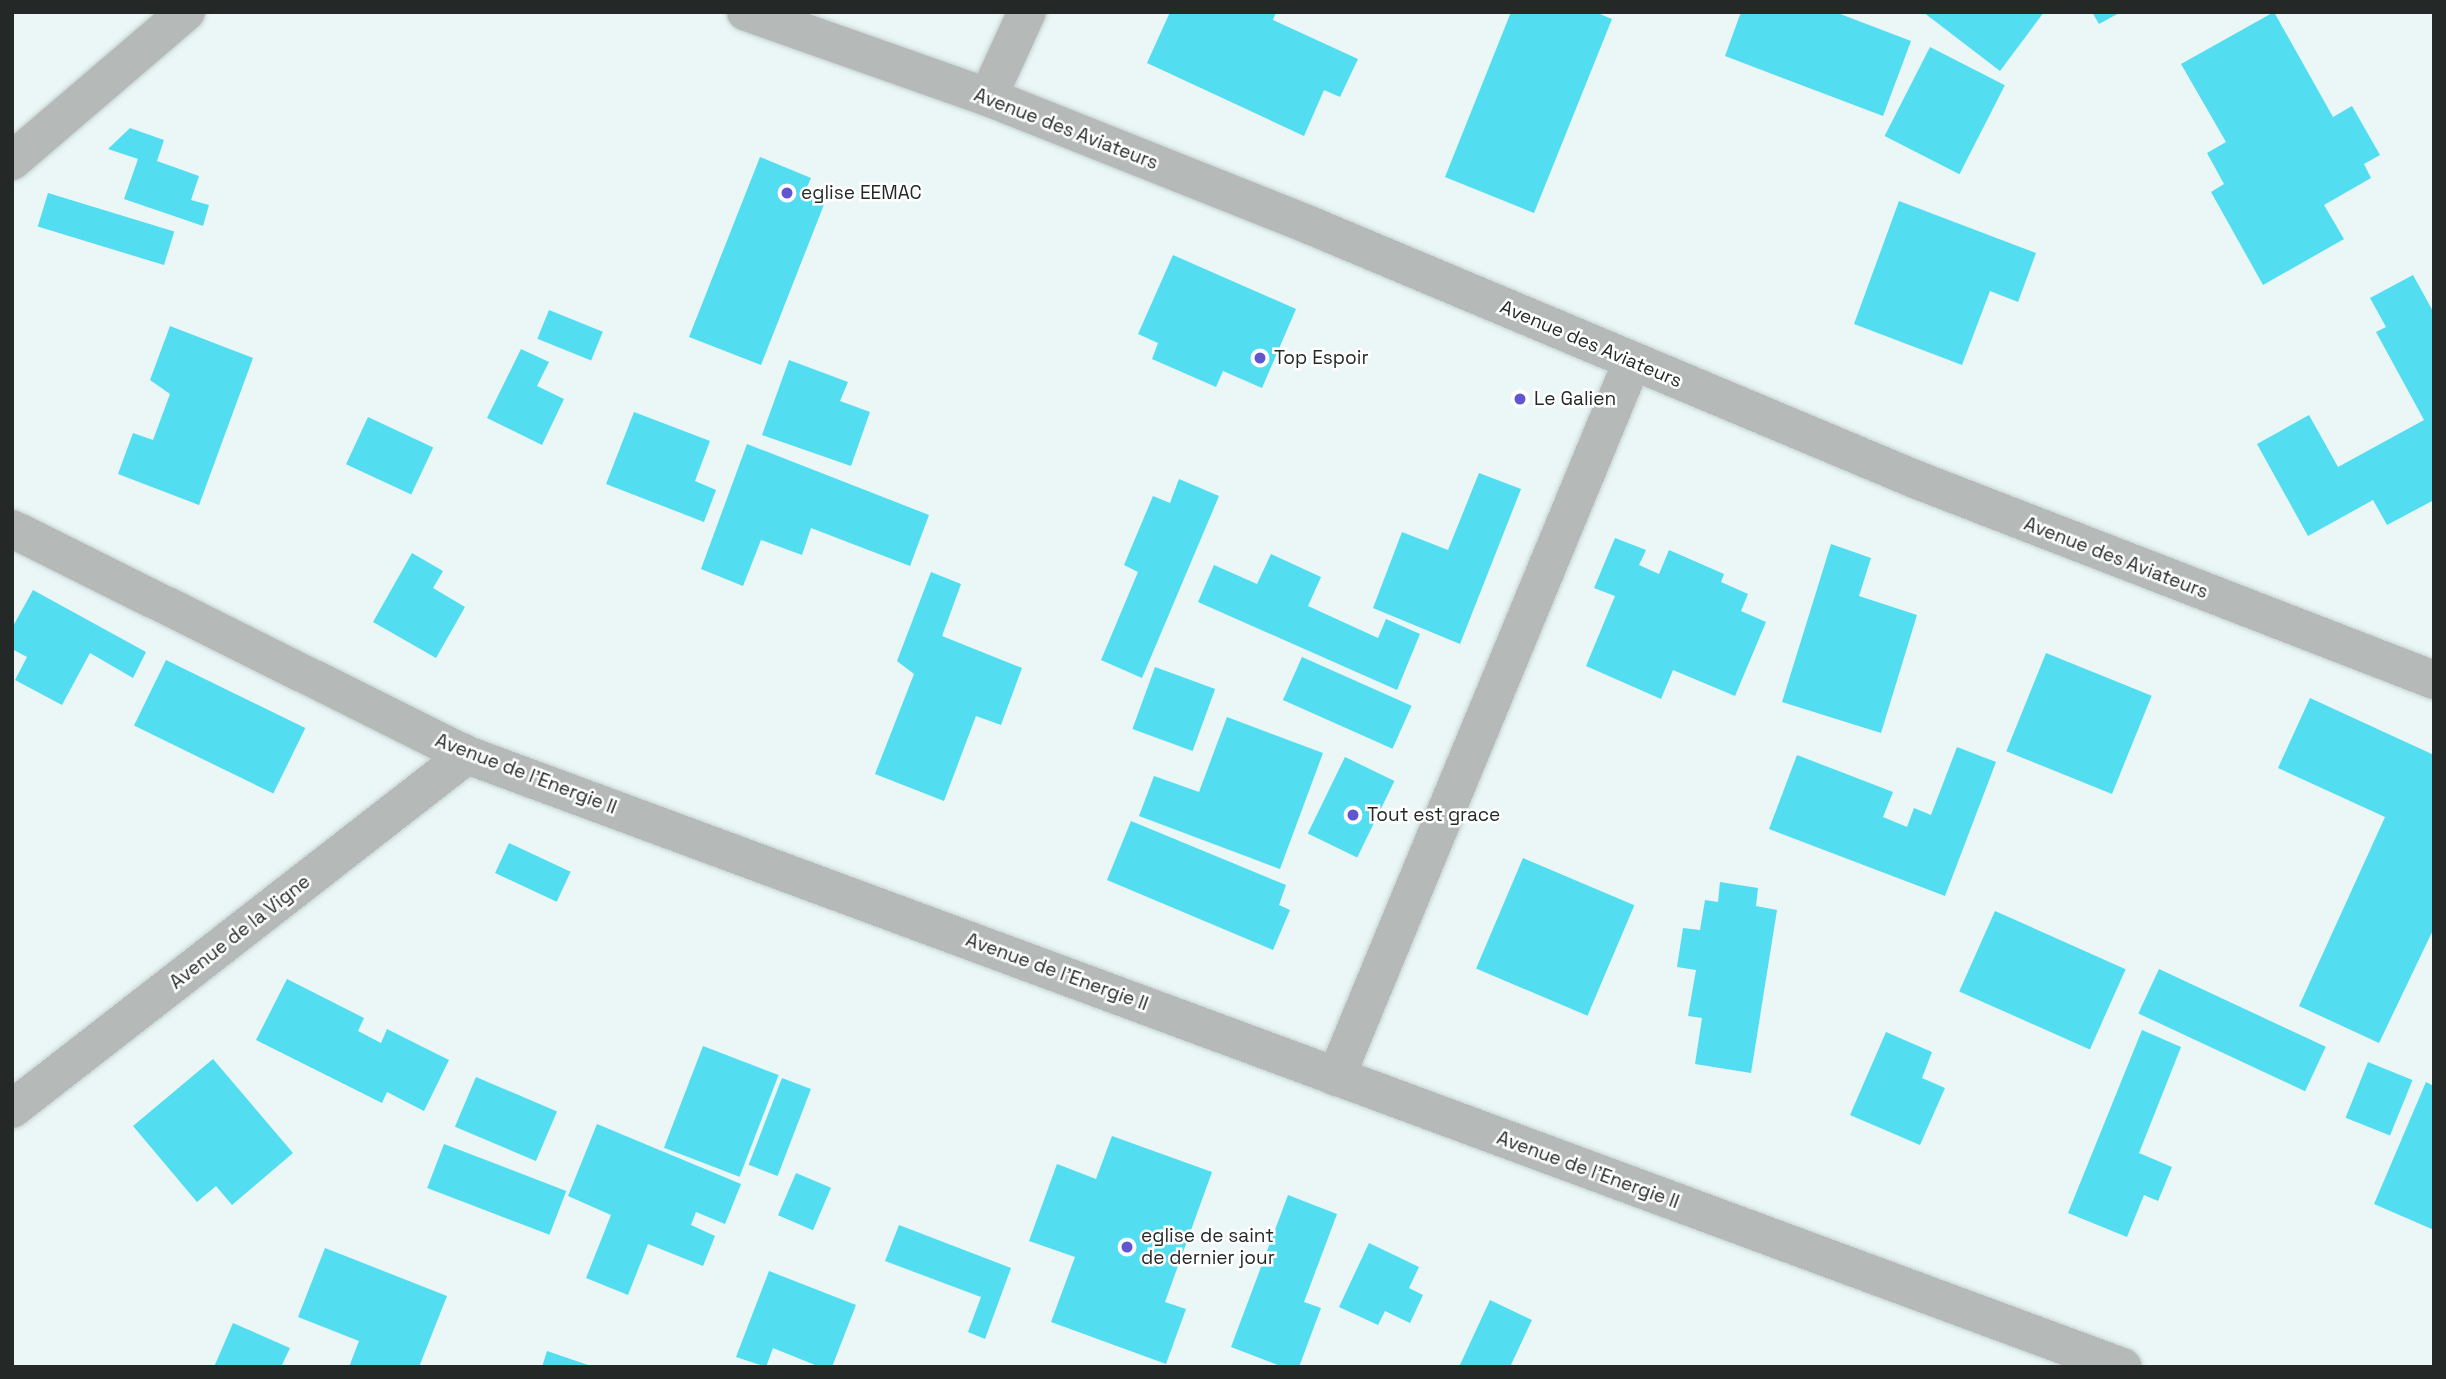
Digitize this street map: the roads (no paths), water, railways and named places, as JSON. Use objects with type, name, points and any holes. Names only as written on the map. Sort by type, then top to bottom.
[{"type":"street","points":[[12,161],[186,12]]},
{"type":"street","name":"Avenue des Aviateurs","points":[[746,12],[988,97],[1307,224],[1912,478],[2434,680]]},
{"type":"street","points":[[988,97],[1027,12]]},
{"type":"street","points":[[1336,1077],[1632,362]]},
{"type":"street","name":"Avenue de l'Energie II","points":[[12,529],[467,755],[2122,1367]]},
{"type":"street","name":"Avenue de la Vigne","points":[[12,1109],[467,755]]},
{"type":"place","name":"eglise EEMAC","points":[[787,193]]},
{"type":"place","name":"Top Espoir","points":[[1260,358]]},
{"type":"place","name":"Le Galien","points":[[1520,399]]},
{"type":"place","name":"Tout est grace","points":[[1353,815]]},
{"type":"place","name":"eglise de saint de dernier jour","points":[[1127,1247]]}]
